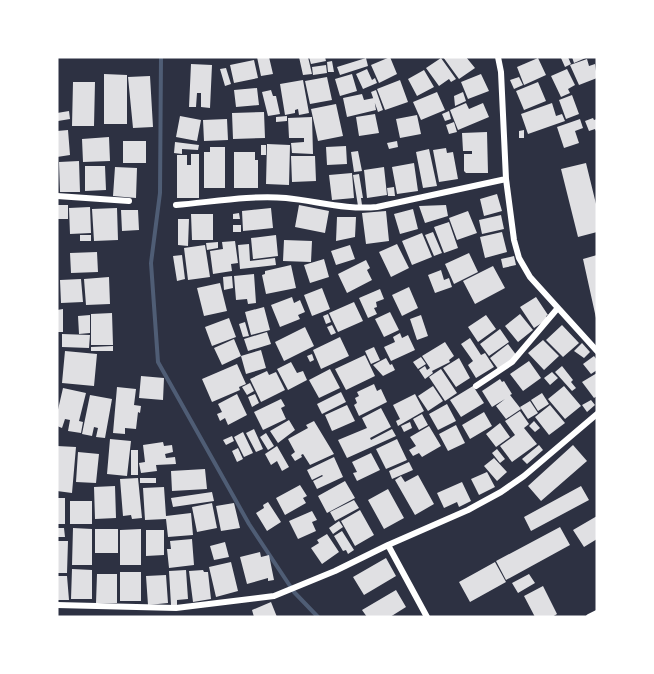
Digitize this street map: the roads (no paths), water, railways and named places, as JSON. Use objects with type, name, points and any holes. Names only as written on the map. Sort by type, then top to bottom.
[{"type":"street","points":[[498,57],[501,72],[506,179],[514,240],[519,258],[530,277],[597,351]]},
{"type":"street","points":[[176,205],[262,197],[286,198],[358,209],[506,179]]},
{"type":"street","points":[[57,196],[129,201]]},
{"type":"street","points":[[476,386],[512,362],[557,309]]},
{"type":"street","points":[[57,605],[176,608],[274,596],[468,510],[501,492],[524,476],[597,414]]},
{"type":"street","points":[[388,545],[427,617]]},
{"type":"street","points":[[589,617],[597,613]]},
{"type":"waterway","points":[[161,57],[160,193],[151,263],[158,362],[249,524],[294,592],[318,617]]}]
